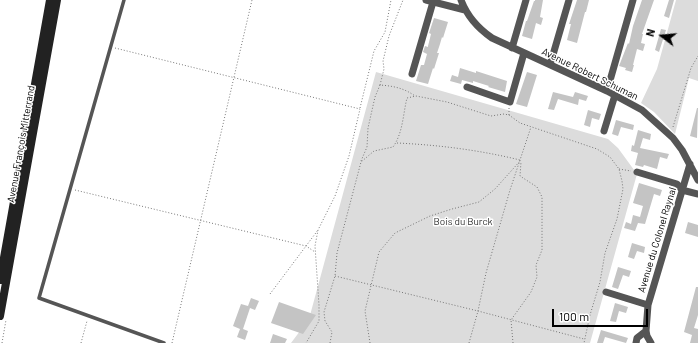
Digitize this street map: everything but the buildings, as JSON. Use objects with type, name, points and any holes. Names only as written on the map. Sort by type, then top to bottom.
[{"type":"main road","name":"Avenue François Mitterrand","points":[[0,280],[50,0]]},
{"type":"main road","name":"Avenue François Mitterrand","points":[[0,316],[57,0]]},
{"type":"street","name":"Avenue Robert Schuman","points":[[461,0],[464,10],[483,32],[492,38],[607,91],[642,110],[670,135],[682,150],[698,180]]},
{"type":"street","points":[[512,48],[526,0]]},
{"type":"street","points":[[550,65],[569,0]]},
{"type":"street","points":[[607,91],[633,0]]},
{"type":"street","points":[[412,74],[430,1],[464,10]]},
{"type":"street","points":[[467,87],[510,102],[524,53]]},
{"type":"street","points":[[604,131],[615,95]]},
{"type":"street","name":"Avenue du Colonel Raynal","points":[[646,331],[648,304],[690,164]]},
{"type":"street","points":[[637,172],[677,184],[682,190],[698,194]]},
{"type":"street","points":[[606,292],[648,304]]},
{"type":"street","points":[[636,343],[637,338],[646,331],[651,343]]},
{"type":"lane","points":[[124,0],[39,298],[164,343]]},
{"type":"path","points":[[172,343],[252,0]]},
{"type":"path","points":[[270,294],[318,230],[335,196],[349,156],[374,50],[386,32],[391,0]]},
{"type":"path","points":[[330,343],[332,332],[325,321],[324,312],[335,276],[337,253],[360,162],[367,147],[369,122],[384,69],[383,61],[389,36],[403,0]]},
{"type":"path","points":[[110,47],[360,109]]},
{"type":"path","points":[[670,135],[690,68],[698,56]]},
{"type":"path","points":[[380,85],[394,86],[408,91],[416,96],[447,102],[492,116],[504,114],[509,115],[520,123],[597,149],[610,157],[619,169],[623,189],[617,219],[605,253],[600,282],[590,315],[584,343]]},
{"type":"path","points":[[360,162],[374,151],[393,147],[401,130],[407,98],[416,96]]},
{"type":"path","points":[[469,343],[486,273],[531,127]]},
{"type":"path","points":[[395,143],[427,144],[489,152],[521,160]]},
{"type":"path","points":[[370,343],[365,311],[379,252],[395,233],[430,216],[452,208],[479,202],[495,189],[521,160]]},
{"type":"path","points":[[513,343],[511,320],[531,292],[537,277],[536,265],[542,250],[542,197],[537,187],[520,176],[521,160]]},
{"type":"path","points":[[619,169],[637,172]]},
{"type":"path","points":[[70,189],[306,246],[316,252]]},
{"type":"path","points":[[306,343],[318,321],[319,306],[315,246],[318,230]]},
{"type":"path","points":[[335,276],[478,311],[585,340]]},
{"type":"path","points":[[80,343],[89,316]]},
{"type":"green space","points":[[676,0],[698,0],[698,81],[689,78],[675,134],[654,112],[641,103],[657,69]]},
{"type":"green space","name":"Bois du Burck","points":[[376,72],[608,139],[618,148],[637,174],[590,343],[291,343],[309,319]]}]
